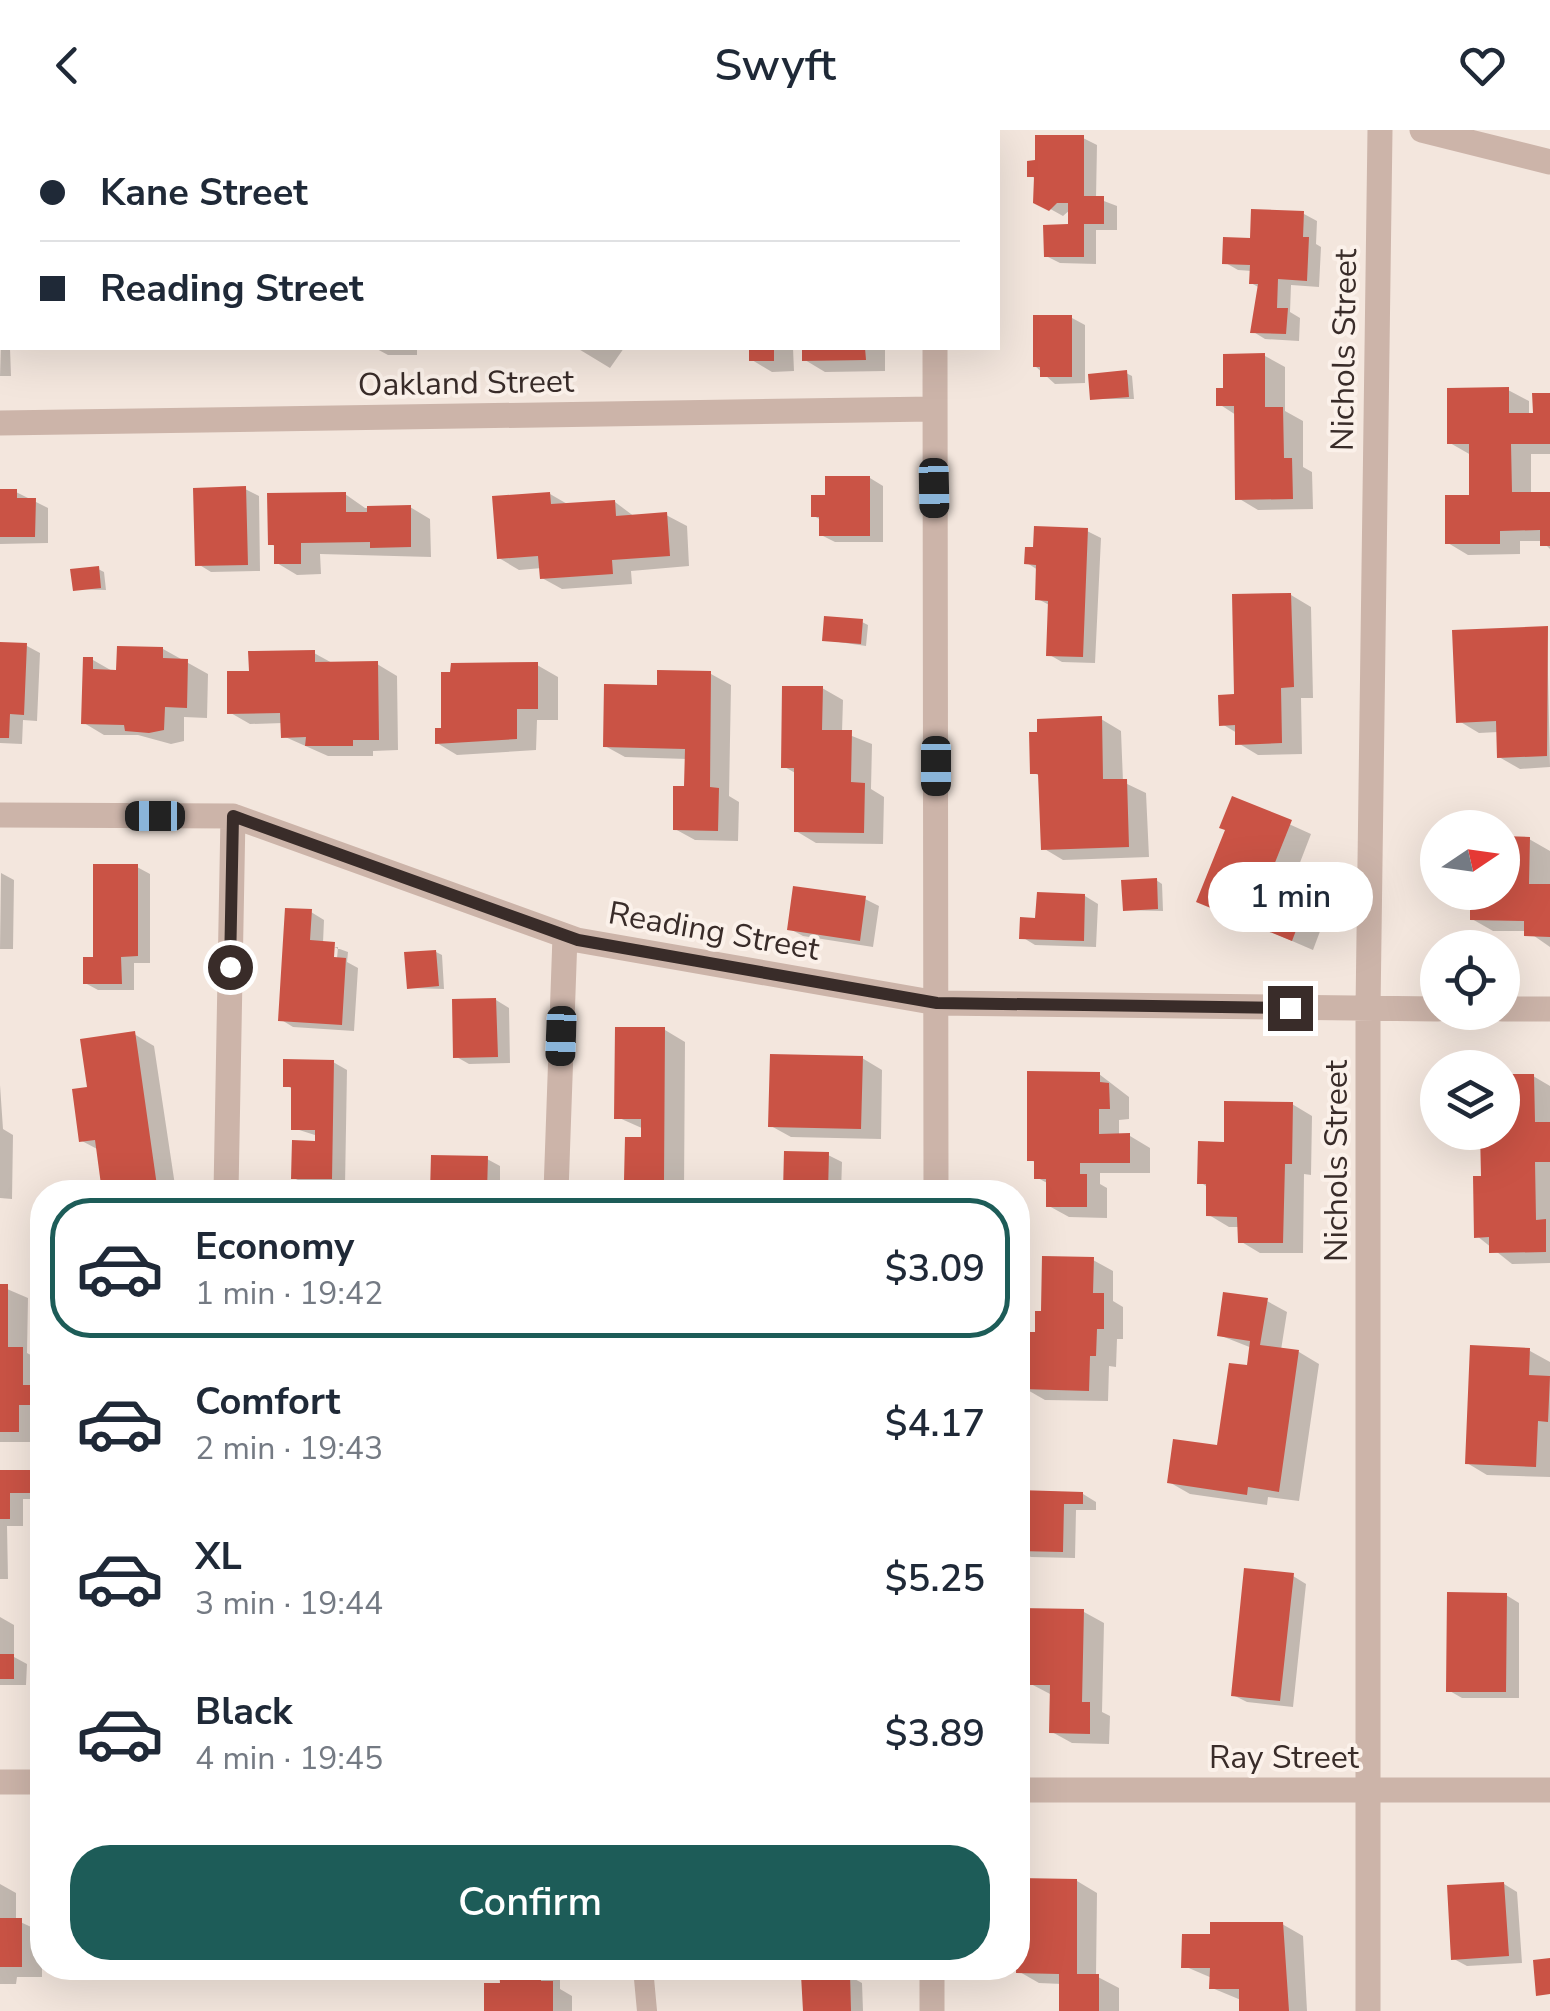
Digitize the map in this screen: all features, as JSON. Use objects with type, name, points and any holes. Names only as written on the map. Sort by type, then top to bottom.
[{"type":"street","name":"Nichols Street","points":[[1368,2011],[1368,1009],[1380,130]]},
{"type":"street","points":[[1422,130],[1550,162]]},
{"type":"street","points":[[935,350],[936,1180]]},
{"type":"street","name":"Oakland Street","points":[[0,423],[933,409]]},
{"type":"street","name":"Reading Street","points":[[0,815],[233,816],[565,936],[937,1003],[1420,1009]]},
{"type":"street","points":[[226,1180],[233,816]]},
{"type":"street","points":[[556,1180],[565,936]]},
{"type":"street","points":[[1520,1009],[1550,1009]]},
{"type":"street","points":[[0,1782],[30,1782]]},
{"type":"street","name":"Ray Street","points":[[1030,1790],[1550,1790]]},
{"type":"street","points":[[932,1980],[932,2011]]},
{"type":"lane","points":[[644,1980],[647,2011]]},
{"type":"building","points":[[1035,135],[1084,135],[1084,196],[1104,196],[1104,224],[1084,224],[1084,257],[1044,257],[1043,225],[1068,224],[1068,203],[1057,203],[1049,211],[1033,203],[1034,177],[1027,177],[1027,161],[1035,160]]},
{"type":"building","points":[[1251,209],[1304,211],[1303,237],[1309,237],[1307,281],[1278,279],[1277,308],[1288,308],[1286,334],[1250,333],[1258,284],[1249,284],[1250,265],[1222,264],[1223,237],[1250,238]]},
{"type":"building","points":[[1033,315],[1072,315],[1072,377],[1040,377],[1040,367],[1033,367]]},
{"type":"building","points":[[749,350],[774,350],[774,361],[749,361]]},
{"type":"building","points":[[802,350],[865,350],[866,360],[802,361]]},
{"type":"building","points":[[1265,353],[1265,407],[1283,407],[1284,458],[1292,458],[1293,499],[1235,500],[1234,406],[1216,406],[1216,388],[1223,388],[1223,354]]},
{"type":"building","points":[[1127,370],[1129,397],[1090,400],[1088,374]]},
{"type":"building","points":[[1509,387],[1509,413],[1533,413],[1532,393],[1550,393],[1550,444],[1511,444],[1512,492],[1550,492],[1550,546],[1540,546],[1540,530],[1500,531],[1500,544],[1445,544],[1445,495],[1469,495],[1469,444],[1447,444],[1447,388]]},
{"type":"building","points":[[825,476],[870,476],[870,536],[819,536],[819,517],[811,517],[811,495],[825,495]]},
{"type":"building","points":[[246,486],[248,565],[195,566],[193,488]]},
{"type":"building","points":[[0,489],[17,489],[17,498],[36,498],[35,537],[0,537]]},
{"type":"building","points":[[346,492],[346,512],[367,512],[367,506],[411,505],[411,547],[370,548],[370,542],[301,543],[301,564],[274,564],[274,545],[268,545],[267,493]]},
{"type":"building","points":[[550,492],[551,504],[615,500],[616,516],[667,512],[670,556],[612,560],[613,574],[540,579],[538,556],[497,559],[492,496]]},
{"type":"building","points":[[1034,526],[1088,528],[1083,657],[1046,656],[1048,601],[1035,600],[1036,565],[1024,564],[1025,547],[1033,547]]},
{"type":"building","points":[[99,566],[101,588],[73,591],[70,569]]},
{"type":"building","points":[[1291,593],[1294,687],[1281,688],[1282,743],[1235,745],[1235,725],[1219,726],[1218,695],[1234,694],[1232,594]]},
{"type":"building","points":[[824,616],[863,619],[861,644],[822,641]]},
{"type":"building","points":[[1548,626],[1547,756],[1497,758],[1496,721],[1456,723],[1452,630]]},
{"type":"building","points":[[0,642],[27,643],[24,715],[10,714],[9,738],[0,738]]},
{"type":"building","points":[[117,646],[163,647],[163,658],[188,659],[187,708],[165,707],[164,730],[149,733],[125,731],[124,725],[81,724],[83,657],[93,657],[93,669],[116,670]]},
{"type":"building","points":[[315,650],[315,662],[378,661],[379,740],[353,740],[353,746],[305,746],[306,737],[281,738],[280,713],[227,714],[227,671],[249,671],[248,651]]},
{"type":"building","points":[[538,662],[538,709],[517,709],[517,739],[435,744],[435,728],[441,728],[441,672],[450,672],[451,663]]},
{"type":"building","points":[[657,670],[711,671],[710,787],[719,788],[718,831],[673,830],[673,786],[684,786],[685,749],[603,747],[604,684],[657,685]]},
{"type":"building","points":[[782,686],[823,686],[822,730],[852,730],[851,782],[865,783],[864,833],[794,832],[794,768],[781,768]]},
{"type":"building","points":[[1102,716],[1103,779],[1127,779],[1129,847],[1041,850],[1038,774],[1030,774],[1029,732],[1037,732],[1037,719]]},
{"type":"building","points":[[1232,796],[1292,820],[1268,880],[1309,896],[1292,941],[1196,902],[1225,830],[1219,828]]},
{"type":"building","points":[[1520,837],[1530,837],[1529,884],[1550,884],[1550,937],[1524,936],[1524,921],[1470,920],[1470,910],[1520,910]]},
{"type":"building","points":[[93,864],[138,864],[138,956],[121,957],[122,984],[83,984],[83,957],[93,957]]},
{"type":"building","points":[[1157,878],[1158,909],[1123,911],[1121,880]]},
{"type":"building","points":[[793,886],[866,896],[860,941],[787,930]]},
{"type":"building","points":[[1037,892],[1085,894],[1084,941],[1019,939],[1020,917],[1035,918]]},
{"type":"building","points":[[285,908],[312,909],[310,940],[335,942],[334,957],[346,958],[342,1025],[278,1021]]},
{"type":"building","points":[[436,950],[439,986],[407,989],[404,952]]},
{"type":"building","points":[[496,998],[498,1057],[453,1058],[452,999]]},
{"type":"building","points":[[615,1027],[665,1027],[664,1180],[624,1180],[625,1137],[641,1137],[641,1119],[614,1119]]},
{"type":"building","points":[[135,1031],[156,1180],[100,1180],[95,1140],[79,1142],[72,1089],[87,1087],[80,1039]]},
{"type":"building","points":[[770,1054],[863,1056],[861,1129],[768,1127]]},
{"type":"building","points":[[283,1059],[334,1060],[332,1179],[291,1179],[292,1140],[315,1141],[315,1130],[291,1130],[291,1087],[283,1087]]},
{"type":"building","points":[[1027,1071],[1100,1072],[1100,1082],[1109,1083],[1110,1109],[1099,1109],[1099,1134],[1130,1133],[1130,1163],[1080,1163],[1080,1174],[1087,1174],[1087,1207],[1046,1207],[1046,1179],[1034,1179],[1034,1161],[1027,1161]]},
{"type":"building","points":[[1520,1074],[1534,1074],[1535,1122],[1550,1122],[1550,1162],[1535,1162],[1536,1220],[1546,1219],[1546,1252],[1489,1253],[1489,1237],[1474,1238],[1473,1176],[1481,1176],[1480,1150],[1520,1150]]},
{"type":"building","points":[[1224,1101],[1293,1102],[1292,1164],[1285,1164],[1283,1243],[1238,1243],[1237,1217],[1206,1216],[1206,1184],[1197,1184],[1198,1141],[1224,1142]]},
{"type":"building","points":[[784,1151],[829,1152],[828,1180],[783,1180]]},
{"type":"building","points":[[431,1155],[488,1156],[487,1180],[430,1180]]},
{"type":"building","points":[[1042,1256],[1094,1257],[1093,1293],[1104,1293],[1104,1329],[1097,1329],[1096,1356],[1090,1356],[1089,1391],[1030,1389],[1030,1332],[1035,1332],[1035,1311],[1041,1311]]},
{"type":"building","points":[[0,1284],[8,1284],[8,1347],[23,1347],[23,1385],[30,1385],[30,1405],[19,1405],[19,1432],[0,1432]]},
{"type":"building","points":[[1223,1292],[1268,1298],[1260,1345],[1299,1350],[1279,1492],[1248,1487],[1247,1495],[1167,1483],[1173,1439],[1217,1445],[1229,1363],[1247,1365],[1250,1341],[1217,1336]]},
{"type":"building","points":[[1470,1345],[1530,1348],[1529,1375],[1550,1376],[1548,1422],[1538,1421],[1536,1467],[1465,1464]]},
{"type":"building","points":[[0,1470],[30,1470],[30,1493],[10,1493],[10,1519],[0,1519]]},
{"type":"building","points":[[1030,1490],[1083,1492],[1083,1504],[1064,1504],[1063,1552],[1030,1551]]},
{"type":"building","points":[[1244,1568],[1294,1573],[1280,1701],[1231,1696]]},
{"type":"building","points":[[1447,1592],[1507,1593],[1506,1692],[1446,1692]]},
{"type":"building","points":[[1030,1608],[1084,1609],[1082,1702],[1090,1702],[1090,1734],[1049,1733],[1050,1685],[1030,1685]]},
{"type":"building","points":[[0,1654],[14,1654],[14,1679],[0,1679]]},
{"type":"building","points":[[1030,1878],[1077,1879],[1077,1974],[1099,1974],[1099,2011],[1059,2011],[1059,1974],[1030,1973]]},
{"type":"building","points":[[1504,1882],[1509,1956],[1451,1960],[1447,1885]]},
{"type":"building","points":[[0,1918],[22,1918],[22,1967],[0,1967]]},
{"type":"building","points":[[1210,1922],[1283,1922],[1289,2011],[1239,2011],[1239,1989],[1209,1989],[1210,1968],[1181,1968],[1182,1934],[1210,1934]]},
{"type":"building","points":[[1550,1958],[1550,1994],[1536,1996],[1533,1960]]},
{"type":"building","points":[[500,1980],[553,1981],[553,2011],[484,2011],[484,1983]]},
{"type":"building","points":[[801,1980],[850,1980],[851,2011],[803,2011]]},
{"type":"route","points":[[230,967],[233,816],[578,940],[937,1003],[1290,1008]]}]
